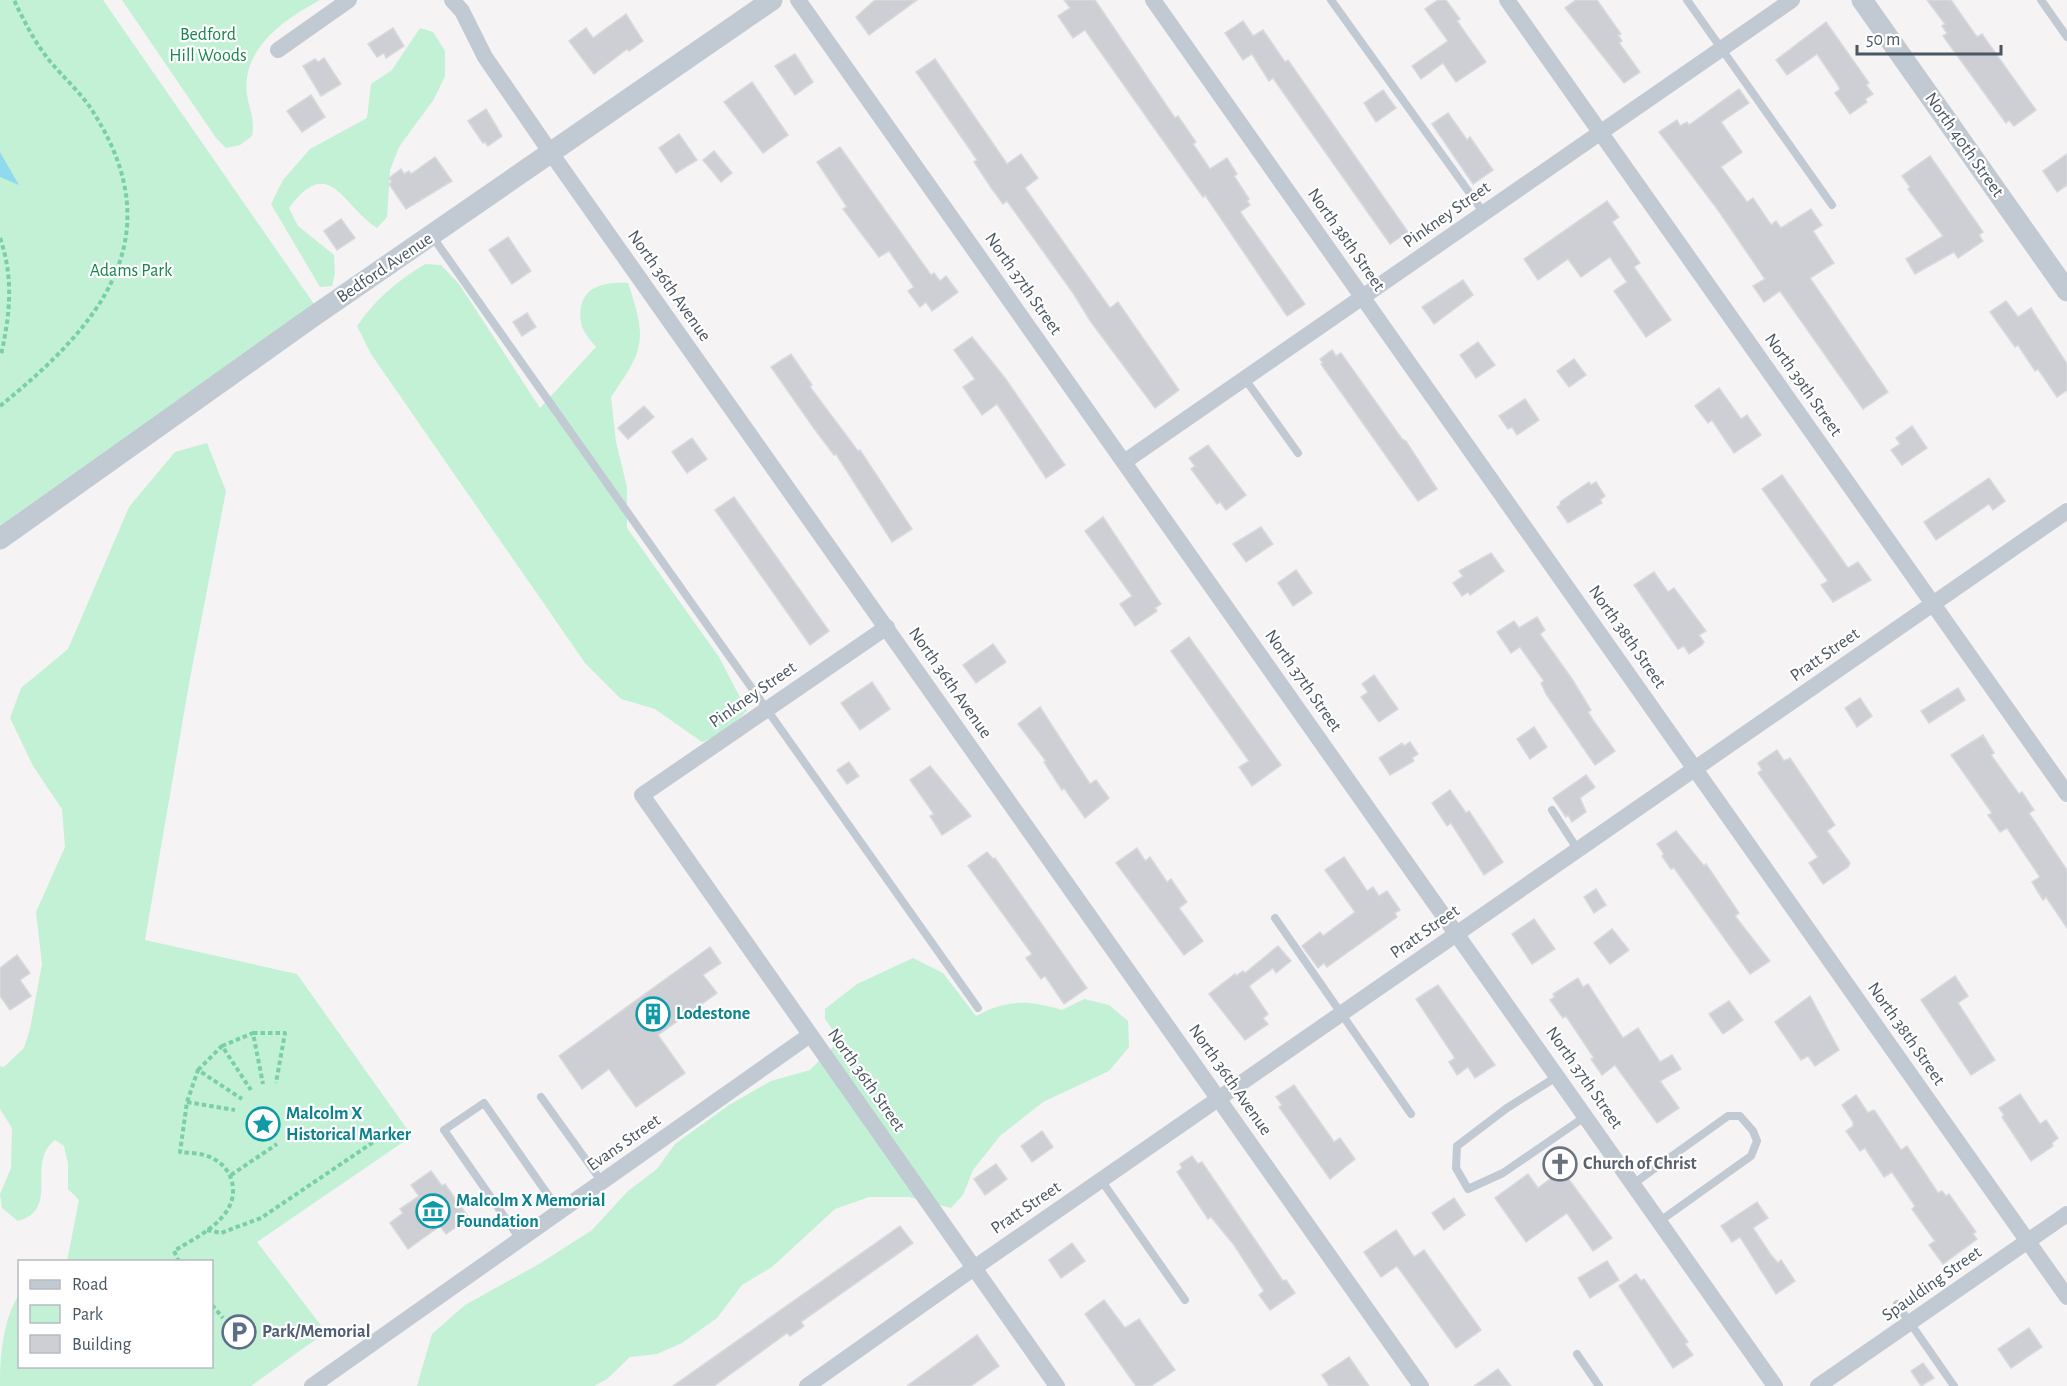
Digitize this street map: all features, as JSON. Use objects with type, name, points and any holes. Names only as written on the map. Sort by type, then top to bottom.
[{"type":"street","points":[[278,50],[349,0]]},
{"type":"street","name":"North 36th Avenue","points":[[452,0],[462,10],[485,57],[551,153],[1421,1386]]},
{"type":"street","name":"Bedford Avenue","points":[[0,538],[772,0]]},
{"type":"street","name":"North 37th Street","points":[[798,0],[1458,933],[1775,1386]]},
{"type":"street","name":"North 38th Street","points":[[1153,0],[2067,1297]]},
{"type":"street","name":"North 39th Street","points":[[1507,0],[2067,794]]},
{"type":"street","name":"Pinkney Street","points":[[1124,462],[1792,0]]},
{"type":"street","name":"North 40th Street","points":[[1862,0],[2067,291]]},
{"type":"street","name":"Pratt Street","points":[[807,1386],[2067,511]]},
{"type":"street","name":"Pinkney Street","points":[[642,795],[887,627]]},
{"type":"street","name":"North 36th Street","points":[[642,795],[1057,1386]]},
{"type":"street","name":"Evans Street","points":[[312,1386],[810,1035]]},
{"type":"street","name":"Spaulding Street","points":[[1818,1386],[2067,1214]]},
{"type":"lane","points":[[1331,0],[1484,213]]},
{"type":"lane","points":[[1687,0],[1832,205]]},
{"type":"lane","points":[[2041,0],[2067,37]]},
{"type":"lane","points":[[431,236],[978,1008]]},
{"type":"lane","points":[[1245,379],[1298,453]]},
{"type":"lane","points":[[1552,810],[1578,850]]},
{"type":"lane","points":[[1275,918],[1411,1114]]},
{"type":"lane","points":[[1558,1076],[1507,1108],[1457,1146],[1456,1168],[1468,1189],[1503,1173],[1586,1116]]},
{"type":"lane","points":[[542,1097],[602,1182]]},
{"type":"lane","points":[[520,1239],[444,1130],[484,1102],[560,1212]]},
{"type":"lane","points":[[1633,1184],[1728,1116],[1740,1116],[1753,1131],[1757,1142],[1751,1156],[1660,1221]]},
{"type":"lane","points":[[1101,1180],[1185,1300]]},
{"type":"lane","points":[[1897,1304],[1954,1386]]},
{"type":"lane","points":[[1577,1354],[1599,1386]]},
{"type":"path","points":[[0,406],[69,343],[97,307],[119,271],[129,223],[126,186],[108,139],[86,102],[53,65],[36,41],[14,0]]},
{"type":"path","points":[[0,238],[6,256],[11,293],[1,356]]},
{"type":"path","points":[[253,1033],[263,1084]]},
{"type":"path","points":[[178,1260],[174,1251],[224,1215],[233,1198],[231,1175],[211,1157],[180,1152],[188,1102],[198,1070],[222,1046],[253,1033],[285,1033],[276,1083]]},
{"type":"path","points":[[222,1046],[251,1090]]},
{"type":"path","points":[[198,1070],[242,1099]]},
{"type":"path","points":[[188,1102],[235,1110]]},
{"type":"path","points":[[206,1230],[221,1233],[261,1218],[375,1141]]},
{"type":"path","points":[[231,1175],[277,1144]]},
{"type":"path","points":[[213,1306],[223,1318]]},
{"type":"green space","name":"Adams Park","points":[[0,0],[103,0],[314,304],[0,527]]},
{"type":"green space","name":"Bedford Hill Woods","points":[[122,0],[320,0],[280,26],[258,49],[247,78],[247,95],[253,120],[252,136],[240,145],[226,148],[216,138]]},
{"type":"green space","points":[[420,28],[433,32],[445,51],[445,76],[434,99],[399,147],[390,170],[387,217],[377,228],[335,189],[326,184],[315,185],[303,192],[289,208],[298,226],[334,255],[335,273],[332,286],[320,287],[271,204],[283,180],[310,149],[367,118],[371,84],[392,70]]},
{"type":"green space","points":[[425,264],[441,265],[459,284],[540,408],[596,347],[585,333],[581,323],[580,311],[586,295],[600,286],[628,283],[638,318],[639,343],[631,367],[611,397],[616,442],[627,487],[627,528],[719,657],[747,711],[722,734],[702,742],[655,709],[621,699],[585,663],[371,354],[357,326],[388,291]]},
{"type":"green space","points":[[207,443],[226,491],[189,684],[145,940],[297,974],[412,1136],[257,1242],[326,1332],[251,1386],[0,1386],[3,1338],[9,1315],[18,1296],[18,1368],[213,1368],[213,1260],[67,1260],[79,1200],[68,1189],[68,1164],[64,1146],[55,1140],[47,1150],[43,1161],[41,1196],[38,1207],[31,1215],[18,1221],[2,1208],[0,1194],[11,1168],[12,1128],[0,1109],[0,1066],[4,1067],[24,1048],[30,1029],[42,964],[36,912],[65,847],[62,809],[33,766],[10,718],[21,688],[68,649],[129,507],[175,452]]},
{"type":"green space","points":[[913,958],[943,973],[976,1016],[998,1006],[1018,1003],[1039,1004],[1062,1010],[1084,999],[1109,1005],[1128,1021],[1129,1047],[1109,1071],[1043,1102],[1000,1136],[973,1170],[963,1195],[951,1208],[909,1197],[869,1197],[835,1209],[772,1267],[742,1285],[717,1318],[682,1343],[657,1354],[630,1357],[607,1379],[594,1386],[417,1386],[432,1334],[465,1305],[539,1264],[592,1230],[628,1191],[657,1169],[675,1144],[729,1105],[771,1081],[810,1070],[840,1040],[825,1019],[825,1009],[857,984]]},
{"type":"water","points":[[0,152],[19,185],[0,177]]},
{"type":"building","points":[[875,0],[917,0],[869,35],[856,17]]},
{"type":"building","points":[[1064,0],[1095,0],[1175,118],[1178,116],[1196,142],[1193,144],[1210,169],[1227,158],[1237,174],[1234,176],[1249,199],[1247,201],[1250,205],[1240,212],[1305,304],[1287,316],[1205,195],[1203,197],[1085,30],[1073,38],[1058,16],[1070,8]]},
{"type":"building","points":[[1438,0],[1446,0],[1460,19],[1457,21],[1486,62],[1456,82],[1443,63],[1421,79],[1412,66],[1448,41],[1425,9]]},
{"type":"building","points":[[1576,0],[1597,0],[1621,34],[1618,35],[1622,41],[1619,43],[1640,72],[1624,83],[1565,8]]},
{"type":"building","points":[[1927,0],[1951,0],[1977,37],[1982,34],[2036,110],[2014,126],[2009,120],[2006,123],[1943,36],[1947,33],[1942,26],[1945,24]]},
{"type":"building","points":[[626,14],[643,41],[629,51],[627,49],[594,74],[569,41],[586,28],[593,38]]},
{"type":"building","points":[[1243,21],[1253,36],[1263,30],[1285,62],[1288,60],[1408,232],[1390,244],[1273,78],[1269,81],[1252,54],[1243,60],[1225,33]]},
{"type":"building","points":[[1826,22],[1869,83],[1866,85],[1873,94],[1865,99],[1867,102],[1850,114],[1835,93],[1840,89],[1817,54],[1787,75],[1776,60]]},
{"type":"building","points":[[393,28],[404,46],[386,58],[384,53],[377,57],[368,44]]},
{"type":"building","points":[[795,54],[813,82],[795,95],[775,66]]},
{"type":"building","points":[[324,58],[341,84],[321,96],[303,66],[315,59],[318,62]]},
{"type":"building","points":[[935,59],[1007,164],[1021,154],[1038,178],[1025,188],[1110,308],[1118,302],[1179,390],[1155,408],[1091,322],[1007,201],[1003,204],[992,189],[974,162],[977,160],[916,72]]},
{"type":"building","points":[[752,82],[788,135],[763,153],[724,102]]},
{"type":"building","points":[[1739,89],[1749,103],[1721,122],[1742,152],[1721,167],[1747,202],[1753,198],[1771,225],[1776,221],[1781,228],[1811,209],[1822,225],[1813,231],[1834,263],[1810,278],[1888,392],[1863,409],[1780,291],[1764,302],[1753,286],[1765,279],[1718,210],[1659,132],[1677,120],[1680,126],[1687,122],[1689,125]]},
{"type":"building","points":[[1383,90],[1396,108],[1376,122],[1364,103]]},
{"type":"building","points":[[311,95],[325,117],[302,132],[287,111]]},
{"type":"building","points":[[486,109],[502,136],[488,146],[485,142],[483,143],[468,121]]},
{"type":"building","points":[[1448,113],[1467,140],[1470,137],[1493,170],[1473,184],[1432,124]]},
{"type":"building","points":[[679,134],[697,160],[676,173],[659,148]]},
{"type":"building","points":[[840,147],[931,275],[934,273],[940,281],[946,276],[958,292],[932,311],[926,302],[920,307],[908,291],[914,287],[889,251],[879,257],[843,209],[847,207],[817,162]]},
{"type":"building","points":[[714,151],[732,173],[721,182],[703,160]]},
{"type":"building","points":[[2067,154],[2067,185],[2057,192],[2043,171]]},
{"type":"building","points":[[1930,156],[1983,232],[1979,235],[1983,241],[1958,258],[1954,252],[1915,274],[1906,259],[1943,236],[1908,189],[1910,187],[1902,176]]},
{"type":"building","points":[[435,157],[452,181],[406,209],[389,184],[392,182],[389,178],[401,169],[404,174],[409,171],[411,174]]},
{"type":"building","points":[[1607,201],[1619,217],[1612,222],[1640,263],[1634,267],[1671,320],[1646,337],[1614,291],[1627,282],[1610,257],[1581,277],[1568,259],[1538,280],[1524,259]]},
{"type":"building","points":[[341,219],[355,238],[337,250],[324,231]]},
{"type":"building","points":[[508,237],[531,271],[512,284],[489,250]]},
{"type":"building","points":[[1463,280],[1473,295],[1434,324],[1422,307]]},
{"type":"building","points":[[2006,301],[2018,317],[2031,308],[2067,364],[2067,390],[2057,397],[2038,369],[2035,371],[2018,345],[2015,347],[1990,312]]},
{"type":"building","points":[[527,313],[536,327],[522,336],[513,322]]},
{"type":"building","points":[[972,337],[1005,378],[1065,465],[1046,478],[997,404],[982,415],[963,387],[975,379],[954,350]]},
{"type":"building","points":[[1478,342],[1495,365],[1476,378],[1460,355]]},
{"type":"building","points":[[1332,350],[1336,356],[1341,353],[1402,439],[1406,441],[1437,489],[1418,501],[1321,364],[1323,363],[1320,359]]},
{"type":"building","points":[[791,354],[812,385],[810,387],[858,451],[860,450],[912,529],[892,542],[836,454],[834,455],[813,427],[771,367]]},
{"type":"building","points":[[1574,359],[1586,375],[1569,387],[1557,371]]},
{"type":"building","points":[[1719,388],[1741,419],[1747,415],[1761,435],[1734,453],[1712,420],[1708,423],[1695,406]]},
{"type":"building","points":[[1525,399],[1539,420],[1517,435],[1512,427],[1508,429],[1499,416]]},
{"type":"building","points":[[644,406],[654,417],[628,439],[618,428]]},
{"type":"building","points":[[1912,426],[1927,448],[1902,465],[1891,450],[1900,444],[1896,438]]},
{"type":"building","points":[[692,438],[707,459],[687,473],[672,452]]},
{"type":"building","points":[[1208,445],[1246,495],[1226,510],[1220,502],[1217,504],[1191,469],[1195,466],[1189,458]]},
{"type":"building","points":[[1782,475],[1848,568],[1858,562],[1871,580],[1833,602],[1821,585],[1828,581],[1762,489]]},
{"type":"building","points":[[1989,478],[2005,501],[1993,510],[1989,504],[1936,540],[1924,522]]},
{"type":"building","points":[[1589,482],[1591,485],[1596,482],[1605,496],[1600,500],[1602,503],[1568,523],[1557,507],[1561,504],[1560,502]]},
{"type":"building","points":[[734,497],[829,631],[810,645],[715,510]]},
{"type":"building","points":[[1103,517],[1161,604],[1155,608],[1157,611],[1135,626],[1120,604],[1132,596],[1085,531]]},
{"type":"building","points":[[1261,527],[1273,544],[1246,562],[1233,544]]},
{"type":"building","points":[[1491,553],[1504,571],[1470,595],[1468,592],[1462,596],[1453,583],[1463,576],[1459,571]]},
{"type":"building","points":[[1296,570],[1312,593],[1293,606],[1278,583]]},
{"type":"building","points":[[1654,572],[1668,592],[1674,588],[1706,631],[1699,635],[1704,642],[1702,645],[1689,654],[1684,646],[1678,649],[1634,585]]},
{"type":"building","points":[[1537,617],[1545,630],[1540,634],[1572,679],[1591,710],[1588,712],[1615,751],[1595,765],[1546,694],[1541,683],[1544,681],[1520,647],[1511,653],[1497,632],[1514,621],[1519,628]]},
{"type":"building","points":[[1189,637],[1281,765],[1252,786],[1239,767],[1249,761],[1171,651]]},
{"type":"building","points":[[993,644],[1006,662],[976,683],[963,665]]},
{"type":"building","points":[[1374,675],[1398,709],[1379,722],[1361,697],[1368,692],[1362,684]]},
{"type":"building","points":[[872,682],[890,709],[860,730],[841,703]]},
{"type":"building","points":[[1958,688],[1965,700],[1929,723],[1921,711]]},
{"type":"building","points":[[1860,698],[1872,716],[1857,727],[1845,708]]},
{"type":"building","points":[[1040,707],[1090,784],[1096,780],[1109,798],[1085,818],[1064,788],[1062,790],[1044,762],[1046,761],[1018,724]]},
{"type":"building","points":[[1534,727],[1547,747],[1530,759],[1517,739]]},
{"type":"building","points":[[1983,735],[1994,753],[1991,755],[2019,794],[2022,792],[2034,810],[2029,813],[2067,870],[2067,928],[2046,897],[2043,900],[2032,882],[2040,877],[2007,828],[2000,832],[1988,815],[1992,813],[1951,755]]},
{"type":"building","points":[[1410,742],[1418,754],[1412,758],[1414,761],[1390,775],[1379,758],[1402,743],[1404,746]]},
{"type":"building","points":[[1777,750],[1784,761],[1790,758],[1835,825],[1827,831],[1850,863],[1848,867],[1823,884],[1809,863],[1818,857],[1758,773],[1762,770],[1758,763]]},
{"type":"building","points":[[849,762],[859,776],[847,784],[837,770]]},
{"type":"building","points":[[930,766],[971,816],[942,835],[930,816],[934,814],[910,780]]},
{"type":"building","points":[[1586,775],[1595,787],[1580,798],[1586,812],[1572,822],[1553,798]]},
{"type":"building","points":[[1450,790],[1466,813],[1469,811],[1503,862],[1484,875],[1451,823],[1447,826],[1432,803]]},
{"type":"building","points":[[1676,831],[1704,866],[1706,864],[1739,913],[1735,916],[1770,961],[1750,974],[1674,868],[1671,869],[1662,856],[1664,854],[1657,844]]},
{"type":"building","points":[[1137,848],[1145,861],[1150,857],[1167,882],[1171,879],[1187,902],[1179,908],[1203,941],[1184,955],[1116,863]]},
{"type":"building","points":[[987,852],[993,859],[995,858],[1087,988],[1064,1004],[1045,976],[1041,979],[1026,958],[1032,954],[968,866]]},
{"type":"building","points":[[1344,857],[1367,891],[1373,887],[1379,896],[1387,891],[1400,910],[1395,913],[1397,917],[1327,967],[1324,963],[1318,968],[1302,946],[1320,932],[1323,936],[1355,912],[1325,870]]},
{"type":"building","points":[[1596,889],[1606,905],[1594,913],[1584,897]]},
{"type":"building","points":[[1534,919],[1555,949],[1532,964],[1512,934]]},
{"type":"building","points":[[1612,929],[1629,950],[1610,964],[1594,943]]},
{"type":"building","points":[[1278,946],[1291,961],[1276,973],[1273,968],[1249,986],[1268,1014],[1263,1018],[1268,1024],[1245,1040],[1209,994],[1235,974],[1236,976],[1243,971],[1245,973]]},
{"type":"building","name":"Lodestone","points":[[710,947],[721,963],[703,975],[717,993],[658,1035],[685,1073],[636,1107],[609,1069],[582,1089],[559,1056]]},
{"type":"building","points":[[17,955],[30,973],[20,980],[31,996],[10,1010],[0,996],[0,968]]},
{"type":"building","points":[[1955,976],[1968,996],[1958,1003],[1995,1060],[1971,1075],[1921,1000]]},
{"type":"building","points":[[1578,978],[1583,987],[1588,984],[1623,1038],[1638,1028],[1660,1062],[1672,1055],[1681,1069],[1660,1081],[1679,1108],[1657,1123],[1615,1065],[1602,1075],[1591,1059],[1594,1058],[1566,1016],[1563,1018],[1550,1000],[1555,997],[1553,994]]},
{"type":"building","points":[[1438,985],[1495,1065],[1475,1078],[1468,1067],[1457,1075],[1449,1062],[1455,1058],[1416,999]]},
{"type":"building","points":[[1810,996],[1839,1050],[1815,1066],[1808,1056],[1801,1060],[1775,1022]]},
{"type":"building","points":[[1729,1001],[1743,1020],[1723,1034],[1709,1014]]},
{"type":"building","points":[[1294,1085],[1334,1142],[1340,1138],[1355,1159],[1330,1179],[1279,1107],[1282,1105],[1276,1097]]},
{"type":"building","points":[[2020,1094],[2040,1124],[2046,1120],[2058,1138],[2052,1143],[2053,1146],[2031,1161],[2002,1117],[2004,1115],[1999,1108]]},
{"type":"building","points":[[1856,1095],[1868,1113],[1875,1111],[1901,1150],[1907,1146],[1938,1193],[1942,1191],[1946,1196],[1949,1194],[1976,1232],[1973,1234],[1977,1239],[1943,1264],[1929,1245],[1935,1241],[1912,1209],[1915,1206],[1892,1172],[1884,1177],[1865,1148],[1860,1151],[1846,1131],[1853,1126],[1853,1122],[1842,1105]]},
{"type":"building","points":[[1042,1131],[1053,1147],[1032,1162],[1021,1146]]},
{"type":"building","points":[[1192,1156],[1198,1164],[1202,1162],[1283,1281],[1286,1280],[1295,1293],[1270,1310],[1259,1295],[1264,1291],[1234,1245],[1211,1217],[1208,1219],[1177,1172],[1182,1168],[1180,1164]]},
{"type":"building","points":[[996,1164],[1007,1179],[985,1195],[974,1179]]},
{"type":"building","points":[[1562,1170],[1612,1238],[1593,1251],[1567,1213],[1526,1242],[1495,1198],[1528,1174],[1538,1188]]},
{"type":"building","name":"Malcolm X Memorial Foundation","points":[[431,1171],[442,1186],[445,1184],[469,1218],[446,1234],[440,1226],[408,1249],[390,1223],[403,1213],[400,1209],[419,1196],[411,1185]]},
{"type":"building","points":[[1454,1198],[1465,1215],[1444,1230],[1432,1213]]},
{"type":"building","points":[[1757,1202],[1768,1218],[1753,1228],[1771,1255],[1778,1263],[1781,1260],[1795,1281],[1776,1294],[1740,1237],[1732,1242],[1721,1226]]},
{"type":"building","points":[[900,1226],[913,1243],[801,1322],[804,1326],[790,1336],[787,1333],[714,1386],[673,1386]]},
{"type":"building","points":[[1396,1230],[1414,1257],[1424,1250],[1481,1330],[1456,1348],[1397,1266],[1381,1277],[1364,1252]]},
{"type":"building","points":[[1072,1243],[1085,1261],[1061,1278],[1049,1260]]},
{"type":"building","points":[[1607,1261],[1619,1280],[1590,1298],[1578,1278]]},
{"type":"building","points":[[1636,1274],[1641,1281],[1644,1279],[1688,1342],[1685,1344],[1693,1355],[1673,1368],[1619,1286]]},
{"type":"building","points":[[1104,1300],[1125,1328],[1139,1319],[1175,1370],[1151,1386],[1136,1386],[1085,1314]]},
{"type":"building","points":[[2029,1328],[2042,1347],[2011,1368],[1998,1349]]},
{"type":"building","points":[[977,1335],[999,1366],[971,1386],[907,1386]]},
{"type":"building","points":[[1349,1357],[1369,1386],[1329,1386],[1322,1375]]},
{"type":"building","points":[[1923,1363],[1934,1378],[1921,1386],[1911,1371]]},
{"type":"building","points":[[1498,1369],[1511,1386],[1474,1386]]},
{"type":"place","name":"Lodestone","points":[[653,1014]]},
{"type":"place","name":"Malcolm X Historical Marker","points":[[263,1124]]},
{"type":"place","name":"Church of Christ","points":[[1560,1164]]},
{"type":"place","name":"Malcolm X Memorial Foundation","points":[[433,1211]]},
{"type":"place","name":"Park/Memorial","points":[[239,1332]]}]
